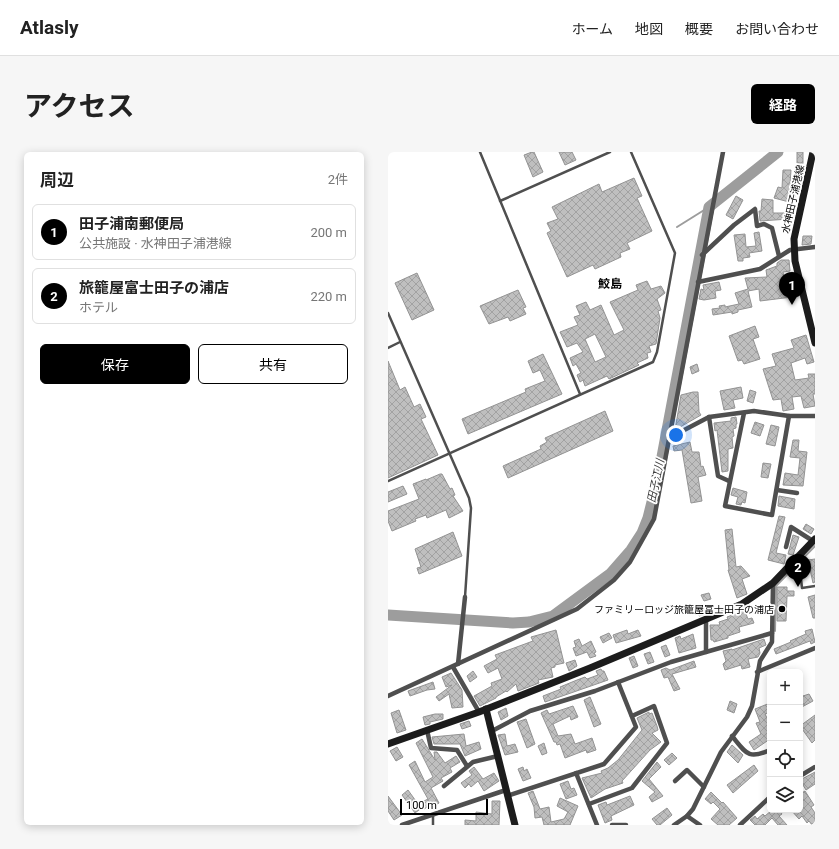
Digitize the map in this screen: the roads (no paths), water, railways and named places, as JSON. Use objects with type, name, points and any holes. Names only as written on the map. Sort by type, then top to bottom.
[{"type":"street","points":[[388,696],[577,609],[614,580],[630,562],[654,519],[702,255],[713,209],[722,152]]},
{"type":"street","name":"水神田子浦港線","points":[[813,152],[797,222],[794,250],[795,261],[815,343]]},
{"type":"street","points":[[702,255],[734,225],[754,209],[757,226],[764,224],[772,228],[779,256]]},
{"type":"street","points":[[698,282],[760,269],[779,256],[794,250],[815,247]]},
{"type":"street","points":[[669,438],[709,417],[754,412],[789,416],[815,416]]},
{"type":"street","points":[[744,413],[725,506],[772,515],[789,416]]},
{"type":"street","points":[[709,417],[718,476],[729,481]]},
{"type":"street","points":[[777,490],[797,493]]},
{"type":"street","points":[[388,744],[482,711],[742,604],[773,583],[795,565],[814,540],[791,528],[786,546]]},
{"type":"street","points":[[674,825],[687,816],[722,752],[732,736],[747,718],[752,706],[760,661],[772,642],[773,583]]},
{"type":"street","points":[[458,664],[460,628],[465,597]]},
{"type":"street","points":[[706,620],[706,652]]},
{"type":"street","points":[[492,731],[530,711],[618,682],[671,662],[772,633]]},
{"type":"street","points":[[757,672],[815,648]]},
{"type":"street","points":[[452,667],[482,711],[492,731],[515,825]]},
{"type":"street","points":[[402,825],[604,764],[636,727],[618,682]]},
{"type":"street","points":[[589,804],[632,788],[667,743],[654,706],[632,716]]},
{"type":"street","points":[[427,730],[430,748],[458,750],[467,766]]},
{"type":"street","points":[[732,736],[746,753],[758,756],[767,752]]},
{"type":"street","points":[[444,786],[472,762],[498,756]]},
{"type":"street","points":[[803,774],[815,766]]},
{"type":"street","points":[[675,781],[687,770],[704,787]]},
{"type":"street","points":[[576,773],[597,825]]},
{"type":"street","points":[[740,825],[767,800]]},
{"type":"street","points":[[687,816],[700,825]]},
{"type":"street","points":[[612,825],[626,825]]},
{"type":"lane","points":[[480,152],[580,394]]},
{"type":"lane","points":[[500,201],[610,152]]},
{"type":"lane","points":[[388,481],[449,452],[652,362],[657,352],[675,253],[631,152]]},
{"type":"lane","points":[[388,313],[469,498],[472,508],[465,597]]},
{"type":"lane","points":[[388,348],[400,342]]},
{"type":"lane","points":[[795,565],[800,570],[802,588],[815,586]]},
{"type":"lane","points":[[432,825],[433,815]]},
{"type":"waterway","name":"田子江川","points":[[388,615],[513,623],[529,622],[553,616],[610,574],[631,550],[642,533],[648,518],[658,478],[709,207],[778,152]]},
{"type":"waterway","points":[[677,227],[709,207]]},
{"type":"waterway","points":[[775,631],[776,586],[815,546]]},
{"type":"place","name":"田子浦南郵便局","points":[[792,305]]},
{"type":"place","name":"旅籠屋富士田子の浦店","points":[[798,587]]},
{"type":"place","name":"ファミリーロッジ旅籠屋富士田子の浦店","points":[[782,609]]},
{"type":"district","name":"鮫島","points":[[610,284]]}]
